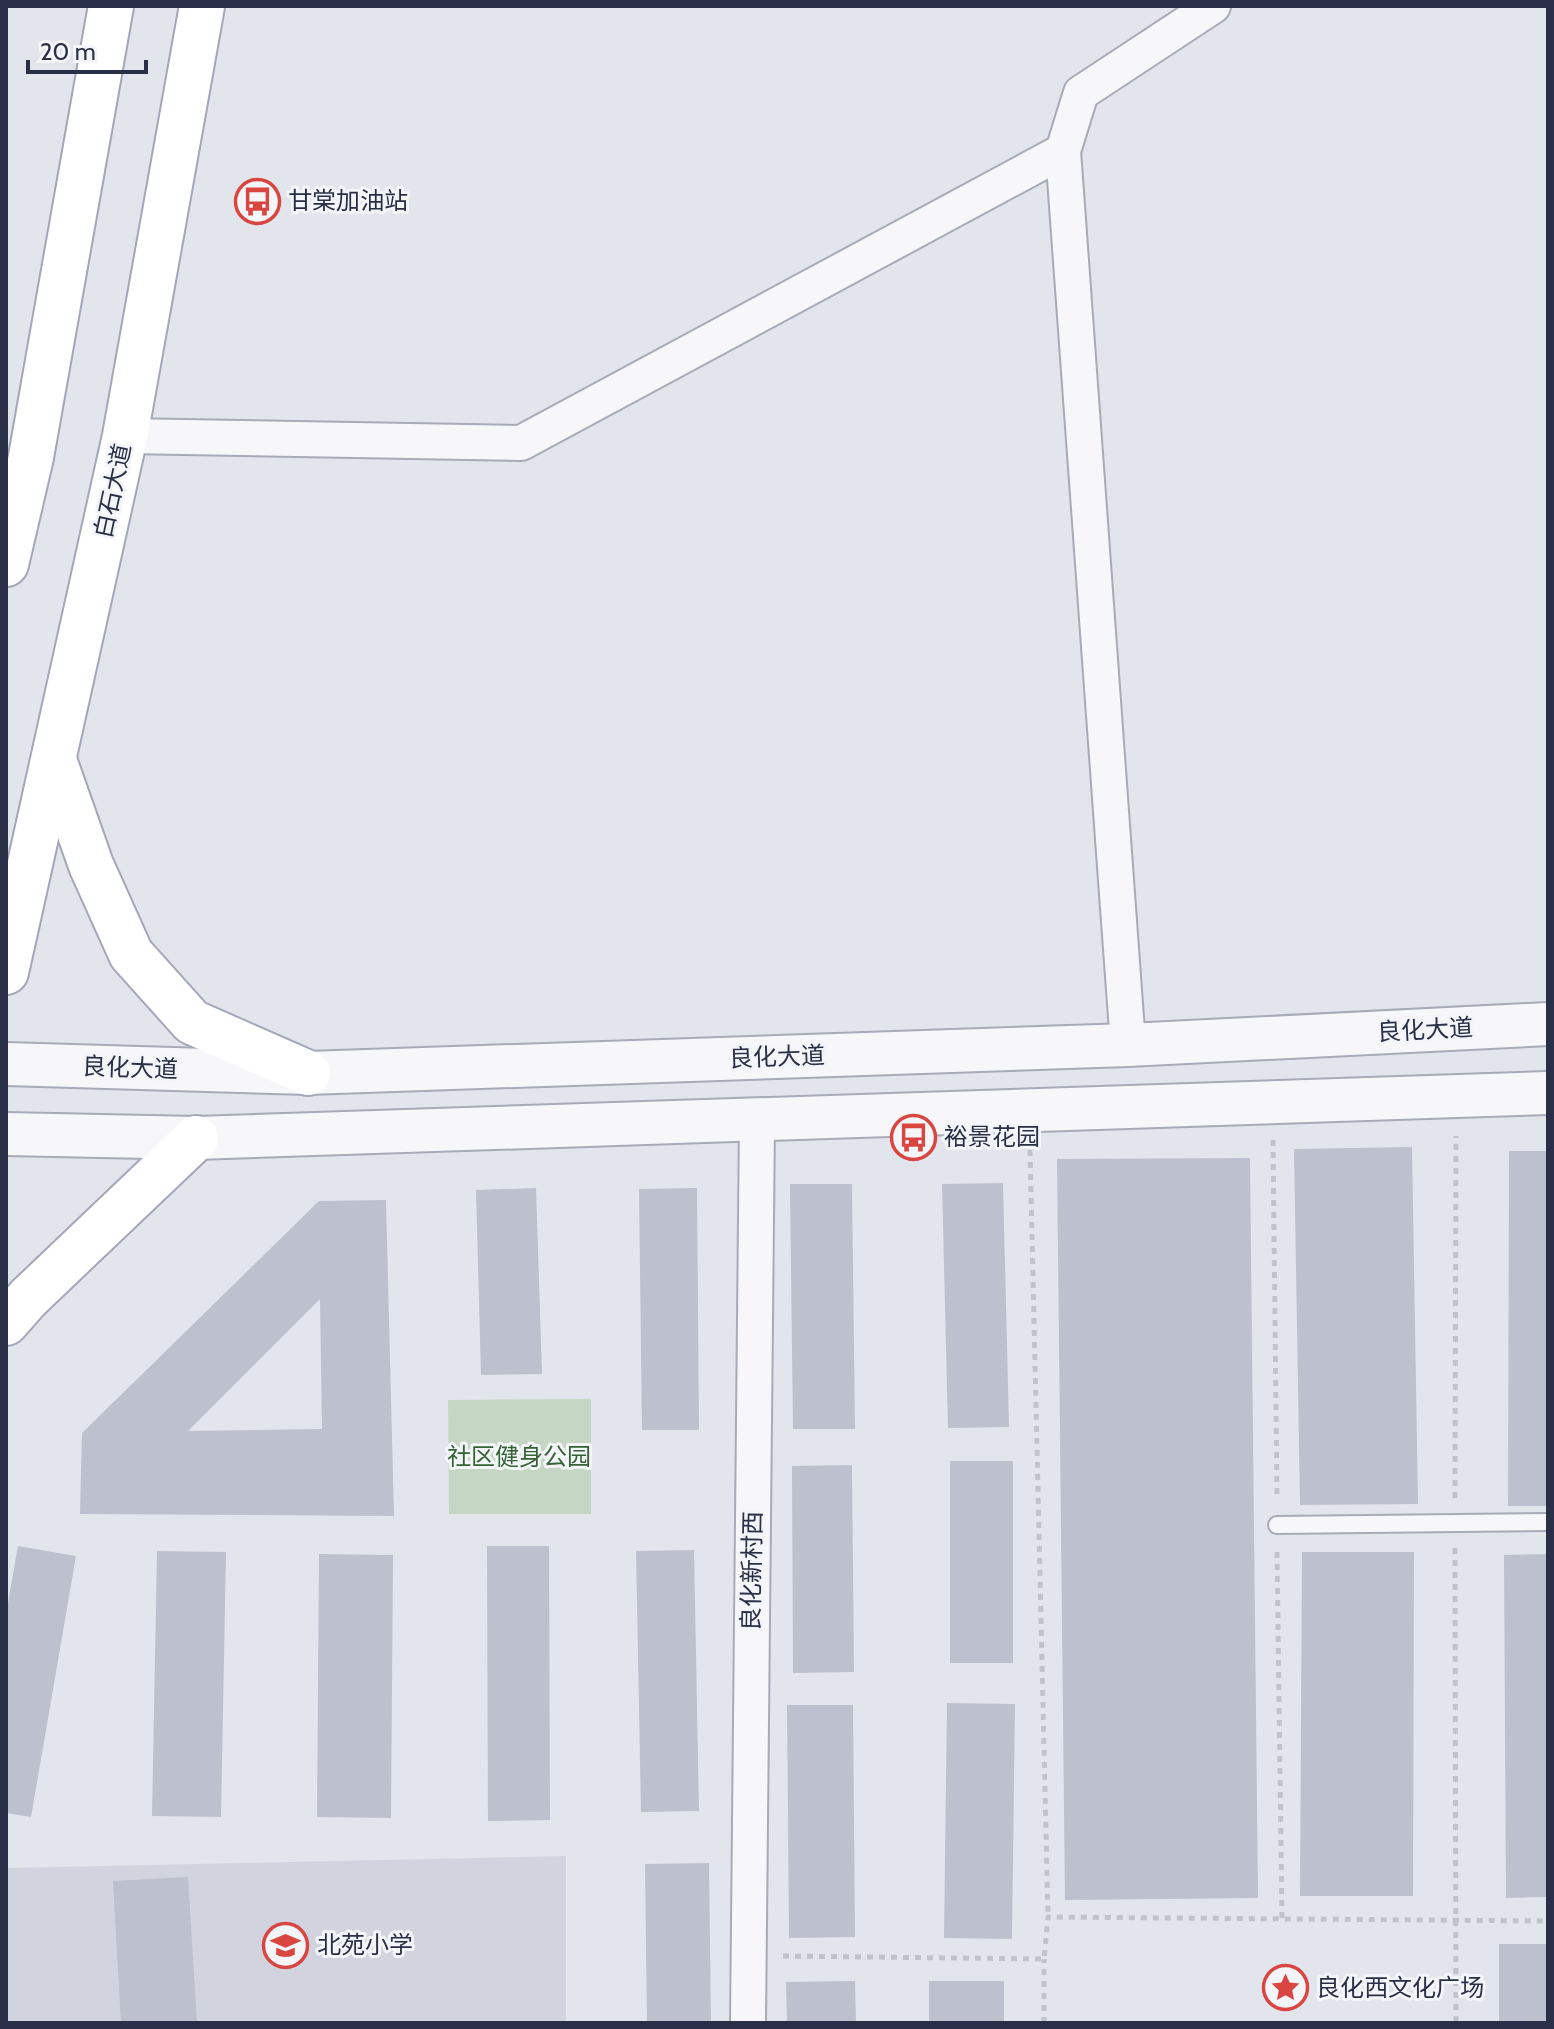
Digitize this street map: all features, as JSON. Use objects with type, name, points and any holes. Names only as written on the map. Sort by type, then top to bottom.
[{"type":"main road","points":[[6,564],[31,457],[111,6]]},
{"type":"main road","name":"白石大道","points":[[6,972],[125,436],[202,6]]},
{"type":"main road","points":[[54,760],[91,865],[131,954],[192,1022],[308,1073]]},
{"type":"main road","points":[[6,1323],[28,1298],[196,1138]]},
{"type":"street","points":[[1128,1045],[1063,151],[1081,93],[1213,6]]},
{"type":"street","points":[[125,436],[521,443],[1063,151]]},
{"type":"street","name":"良化大道","points":[[6,1064],[308,1073],[1128,1045],[1548,1024]]},
{"type":"street","points":[[6,1134],[196,1138],[1548,1093]]},
{"type":"street","name":"良化新村西","points":[[748,2023],[757,1119]]},
{"type":"lane","points":[[1277,1525],[1548,1522]]},
{"type":"path","points":[[1029,1111],[1048,1917],[1044,1959],[1044,2023]]},
{"type":"path","points":[[1048,1917],[1548,1921]]},
{"type":"path","points":[[1454,1921],[1456,2023]]},
{"type":"path","points":[[749,1956],[1044,1959]]},
{"type":"shaded area","name":"北苑小学","points":[[566,1856],[566,2023],[6,2023],[6,1868]]},
{"type":"green space","name":"社区健身公园","points":[[591,1399],[591,1514],[449,1514],[448,1400]]},
{"type":"building","points":[[1412,1147],[1418,1504],[1300,1505],[1294,1149]]},
{"type":"building","points":[[1509,1151],[1548,1151],[1548,1506],[1508,1506]]},
{"type":"building","points":[[1250,1158],[1258,1898],[1065,1900],[1057,1159]]},
{"type":"building","points":[[1003,1183],[1009,1427],[948,1428],[942,1184]]},
{"type":"building","points":[[790,1184],[852,1184],[855,1429],[793,1429]]},
{"type":"building","points":[[536,1188],[542,1374],[481,1375],[476,1190]]},
{"type":"building","points":[[697,1188],[699,1430],[642,1430],[639,1189]]},
{"type":"building","points":[[386,1200],[394,1516],[80,1514],[82,1433],[319,1201]],"holes":[[[320,1299],[322,1429],[188,1431]]]},
{"type":"building","points":[[950,1461],[1013,1461],[1013,1663],[950,1663]]},
{"type":"building","points":[[852,1465],[854,1672],[793,1673],[792,1466]]},
{"type":"building","points":[[18,1546],[76,1556],[31,1817],[6,1813],[6,1614]]},
{"type":"building","points":[[487,1546],[549,1546],[550,1820],[488,1821]]},
{"type":"building","points":[[694,1550],[699,1811],[641,1812],[636,1551]]},
{"type":"building","points":[[157,1551],[226,1552],[221,1817],[152,1816]]},
{"type":"building","points":[[1302,1552],[1414,1552],[1413,1896],[1300,1896]]},
{"type":"building","points":[[319,1554],[393,1555],[391,1818],[317,1817]]},
{"type":"building","points":[[1548,1554],[1548,1897],[1506,1898],[1504,1555]]},
{"type":"building","points":[[947,1703],[1015,1704],[1012,1939],[944,1938]]},
{"type":"building","points":[[787,1705],[853,1705],[855,1937],[789,1938]]},
{"type":"building","points":[[709,1863],[711,2023],[647,2023],[645,1864]]},
{"type":"building","points":[[188,1877],[197,2023],[121,2023],[113,1881]]},
{"type":"building","points":[[1499,1944],[1548,1944],[1548,2023],[1499,2023]]},
{"type":"building","points":[[855,1981],[856,2023],[787,2023],[786,1982]]},
{"type":"building","points":[[929,1981],[1004,1981],[1004,2023],[929,2023]]},
{"type":"place","name":"甘棠加油站","points":[[257,201]]},
{"type":"place","name":"裕景花园","points":[[913,1137]]},
{"type":"place","name":"北苑小学","points":[[286,1945]]},
{"type":"place","name":"良化西文化广场","points":[[1285,1988]]}]
